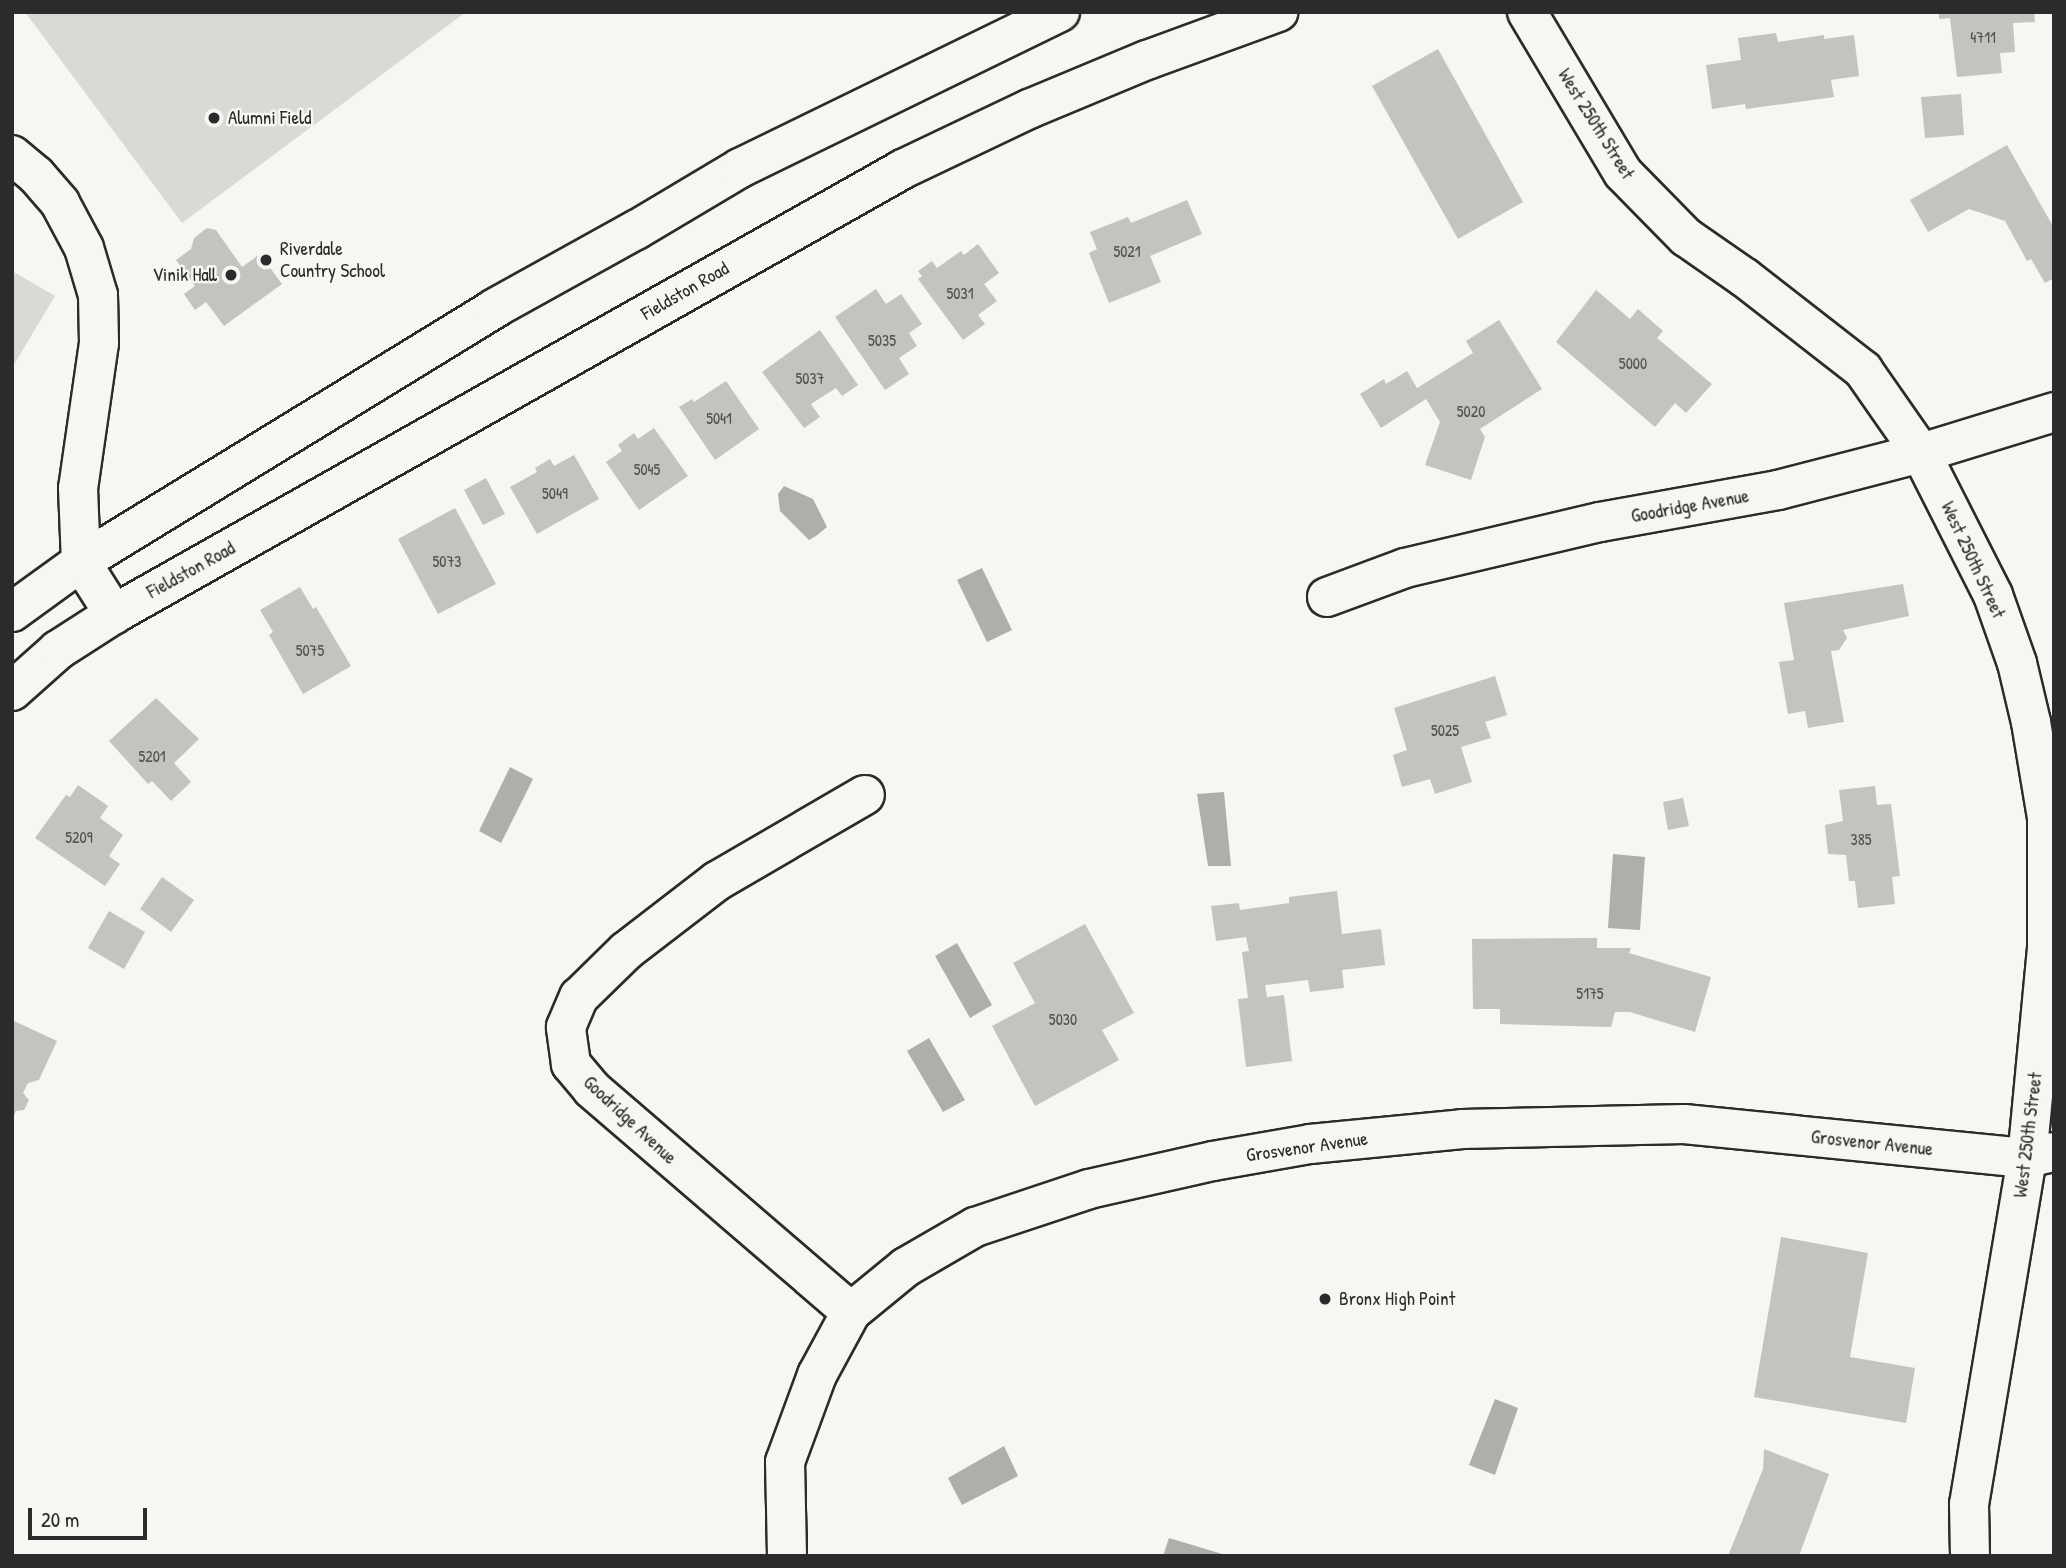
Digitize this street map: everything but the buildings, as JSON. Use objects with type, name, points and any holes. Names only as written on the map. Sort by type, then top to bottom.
[{"type":"street","points":[[12,612],[81,562],[495,308],[636,230],[740,168],[1060,12]]},
{"type":"street","name":"Fieldston Road","points":[[12,691],[58,650],[114,614],[903,169],[1064,94],[1278,12]]},
{"type":"street","name":"West 250th Street","points":[[1527,12],[1623,173],[1686,237],[1745,278],[1863,370],[1921,453],[1993,595],[2017,663],[2031,722],[2047,818],[2048,948],[2041,1155],[1969,1504],[1970,1556]]},
{"type":"street","points":[[12,156],[36,175],[61,203],[83,248],[98,295],[96,370],[78,488],[81,562],[114,614]]},
{"type":"street","name":"Goodridge Avenue","points":[[1326,597],[1405,568],[1600,522],[1778,490],[1921,453],[2054,412]]},
{"type":"street","name":"Goodridge Avenue","points":[[851,1312],[592,1089],[571,1064],[566,1027],[579,996],[636,943],[717,881],[865,795]]},
{"type":"street","name":"Grosvenor Avenue","points":[[787,1556],[785,1462],[817,1375],[851,1312],[906,1267],[975,1227],[1089,1189],[1213,1161],[1310,1144],[1462,1129],[1684,1124],[2041,1155]]},
{"type":"shaded area","name":"Alumni Field","points":[[25,12],[466,12],[182,223]]},
{"type":"shaded area","points":[[12,271],[55,296],[12,368]]},
{"type":"shaded area","points":[[784,486],[813,499],[827,527],[809,540],[780,511],[778,494]]},
{"type":"shaded area","points":[[982,568],[1012,630],[987,642],[957,580]]},
{"type":"shaded area","points":[[510,767],[533,779],[501,843],[479,831]]},
{"type":"shaded area","points":[[1224,792],[1231,866],[1208,866],[1197,794]]},
{"type":"shaded area","points":[[1613,854],[1645,857],[1640,930],[1608,928]]},
{"type":"shaded area","points":[[957,943],[992,1005],[970,1018],[935,956]]},
{"type":"shaded area","points":[[929,1038],[965,1100],[943,1112],[907,1051]]},
{"type":"shaded area","points":[[1495,1399],[1518,1408],[1495,1475],[1469,1465]]},
{"type":"shaded area","points":[[1004,1446],[1018,1476],[962,1505],[948,1478]]},
{"type":"shaded area","points":[[1169,1538],[1229,1556],[1163,1556]]},
{"type":"place","name":"Alumni Field","points":[[214,118]]},
{"type":"place","name":"Riverdale Country School","points":[[266,260]]},
{"type":"place","name":"Vinik Hall","points":[[231,275]]},
{"type":"place","name":"Bronx High Point","points":[[1325,1299]]}]
